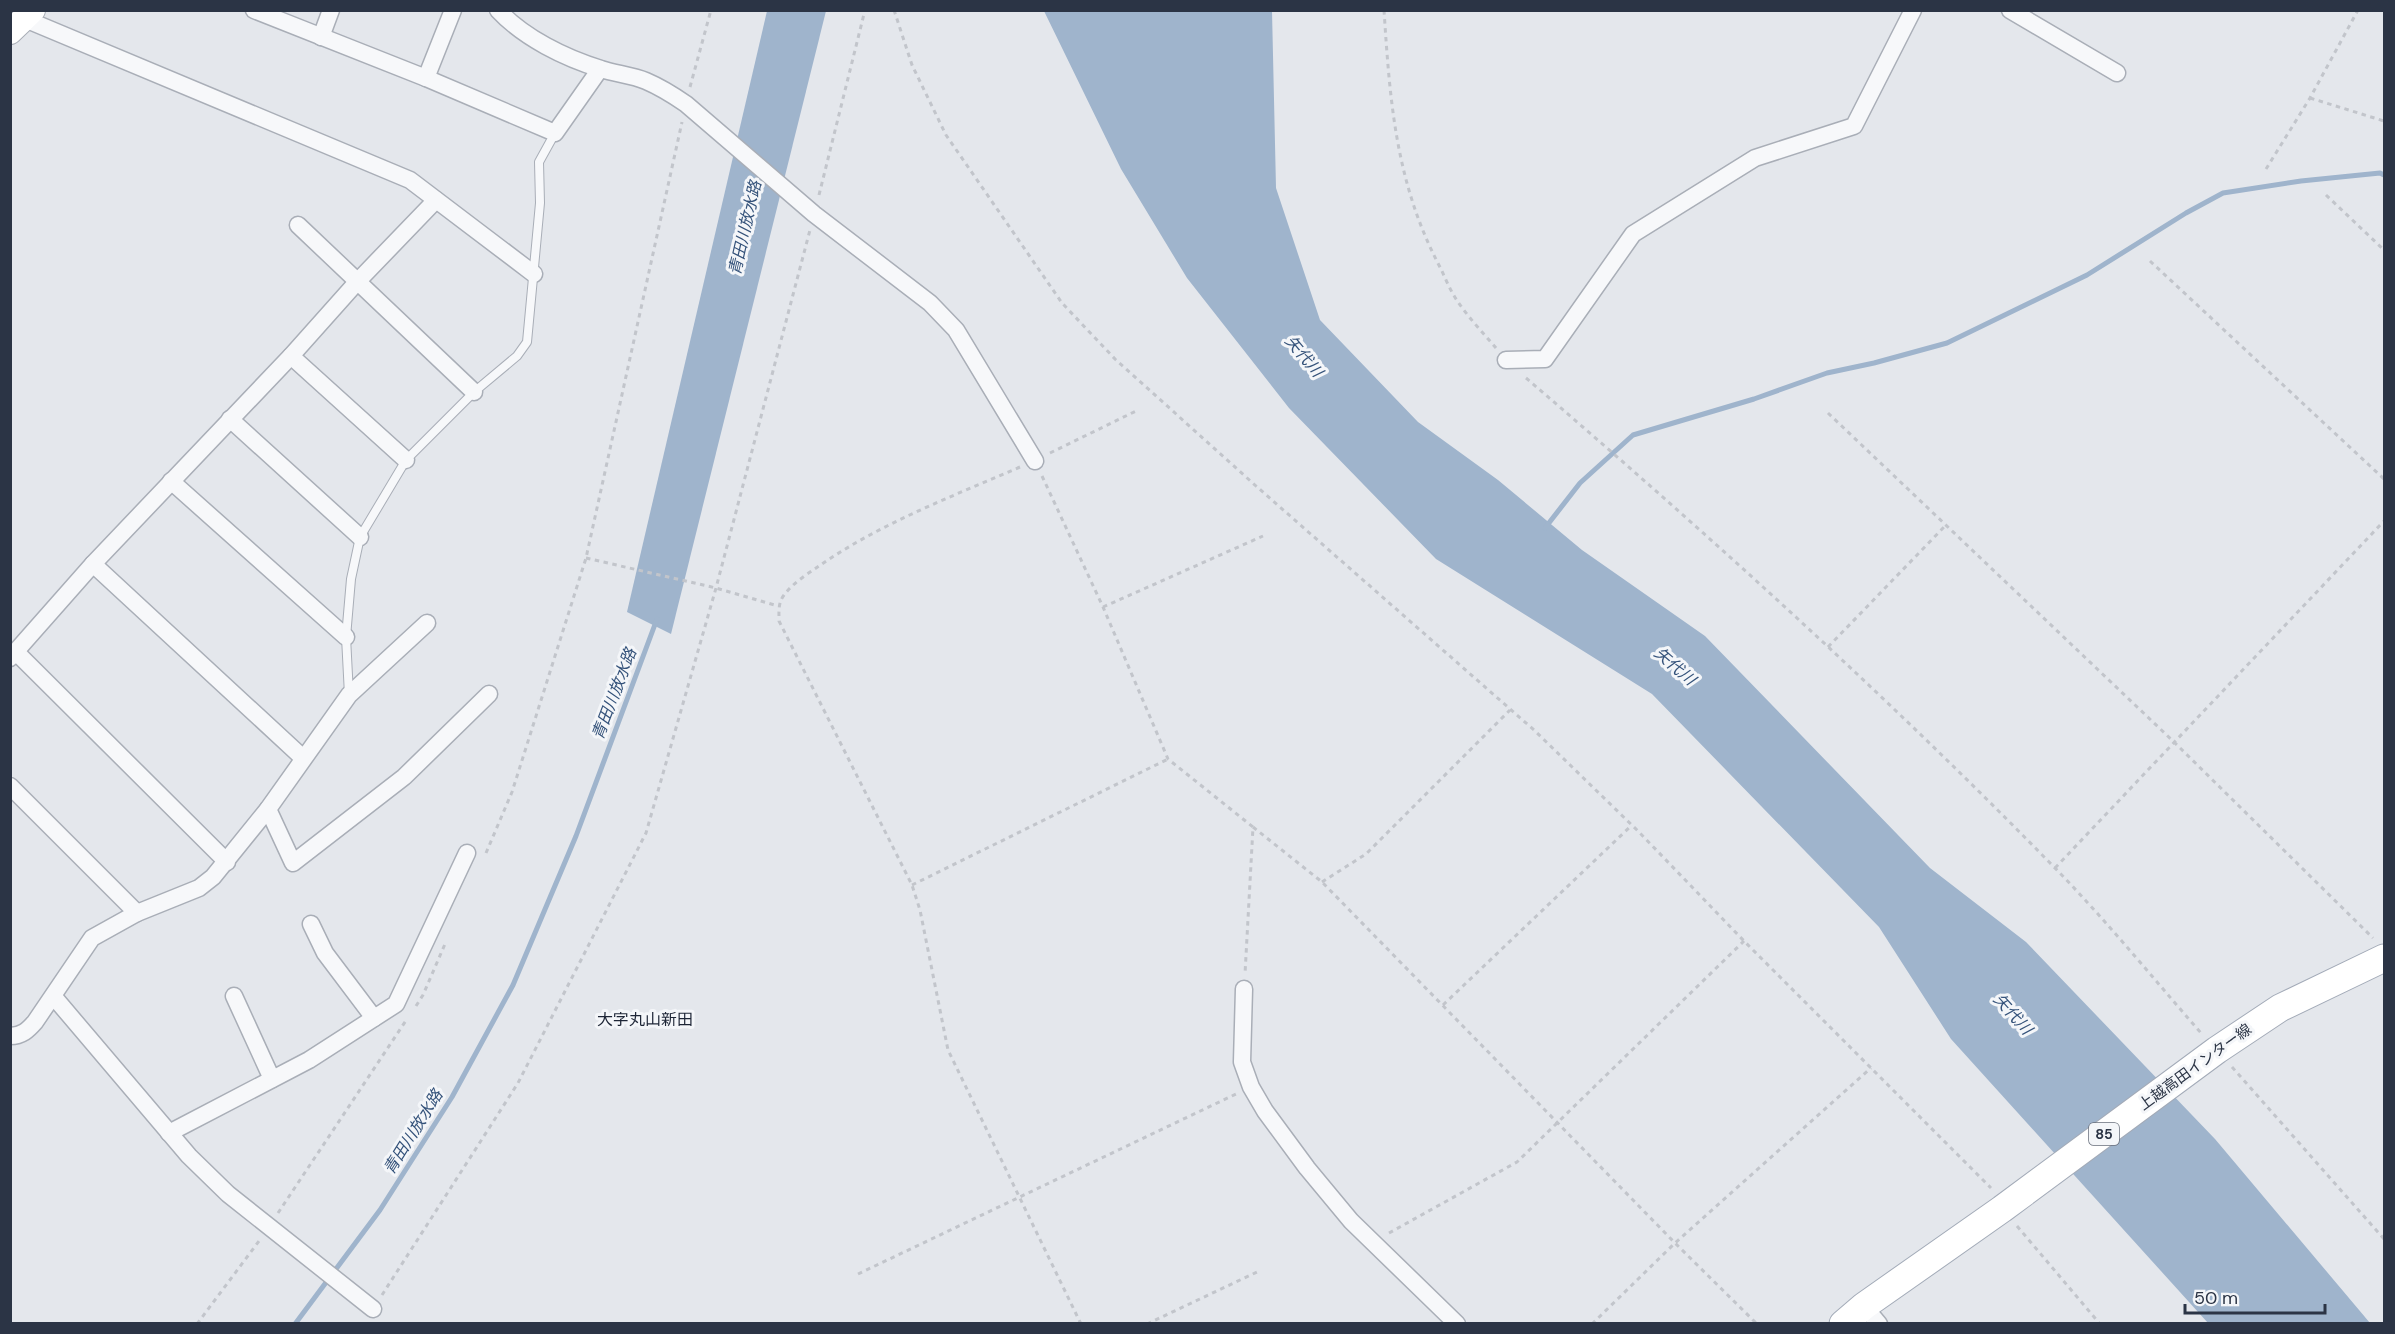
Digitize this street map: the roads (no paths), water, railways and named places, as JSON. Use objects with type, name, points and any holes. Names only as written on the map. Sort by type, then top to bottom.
[{"type":"main road","name":"上越高田インター線","points":[[1844,1323],[1871,1315],[2004,1207],[2208,1055],[2280,1008],[2380,950]]},
{"type":"street","points":[[254,10],[426,78],[555,133],[600,69]]},
{"type":"street","points":[[321,36],[331,10]]},
{"type":"street","points":[[426,78],[453,10]]},
{"type":"street","points":[[498,10],[525,34],[600,69],[644,80],[686,104],[814,214],[930,303],[949,323],[1035,461]]},
{"type":"street","points":[[1506,360],[1545,358],[1633,234],[1755,158],[1854,126],[1913,10]]},
{"type":"street","points":[[2010,10],[2117,73]]},
{"type":"street","points":[[23,20],[410,180],[534,274]]},
{"type":"street","points":[[227,862],[13,655],[93,564],[436,200]]},
{"type":"street","points":[[298,225],[474,392]]},
{"type":"street","points":[[291,356],[406,460]]},
{"type":"street","points":[[230,419],[360,537]]},
{"type":"street","points":[[171,481],[346,637]]},
{"type":"street","points":[[93,564],[303,758]]},
{"type":"street","points":[[10,1036],[26,1033],[54,997],[92,938],[137,913],[199,888],[227,862],[268,809],[349,695],[427,623]]},
{"type":"street","points":[[268,809],[293,863],[404,777],[489,694]]},
{"type":"street","points":[[10,786],[137,913]]},
{"type":"street","points":[[169,1133],[309,1060],[396,1004],[467,853]]},
{"type":"street","points":[[311,924],[325,953],[374,1018]]},
{"type":"street","points":[[1244,989],[1242,1062],[1251,1087],[1265,1111],[1330,1198],[1372,1242],[1457,1323]]},
{"type":"street","points":[[234,996],[272,1079]]},
{"type":"street","points":[[54,997],[169,1133],[228,1194],[373,1309]]},
{"type":"lane","points":[[349,695],[346,637],[351,579],[360,537],[406,460],[474,392],[517,356],[527,342],[540,203],[539,162],[555,133]]},
{"type":"water","points":[[767,11],[826,11],[671,634],[627,612]]},
{"type":"water","name":"矢代川","points":[[1044,11],[1272,11],[1276,188],[1320,320],[1418,422],[1498,480],[1582,550],[1705,636],[1930,868],[2026,942],[2215,1139],[2370,1323],[2208,1323],[1951,1039],[1879,927],[1652,694],[1436,559],[1289,408],[1187,278],[1121,169]]},
{"type":"waterway","points":[[1545,528],[1580,483],[1633,435],[1754,399],[1827,373],[1947,343],[2087,275],[2186,213],[2223,193],[2301,181],[2380,173],[2384,175]]},
{"type":"waterway","name":"青田川放水路","points":[[295,1324],[380,1210],[452,1097],[513,985],[576,836],[657,619]]},
{"type":"district","name":"大字丸山新田","points":[[645,1019]]}]
